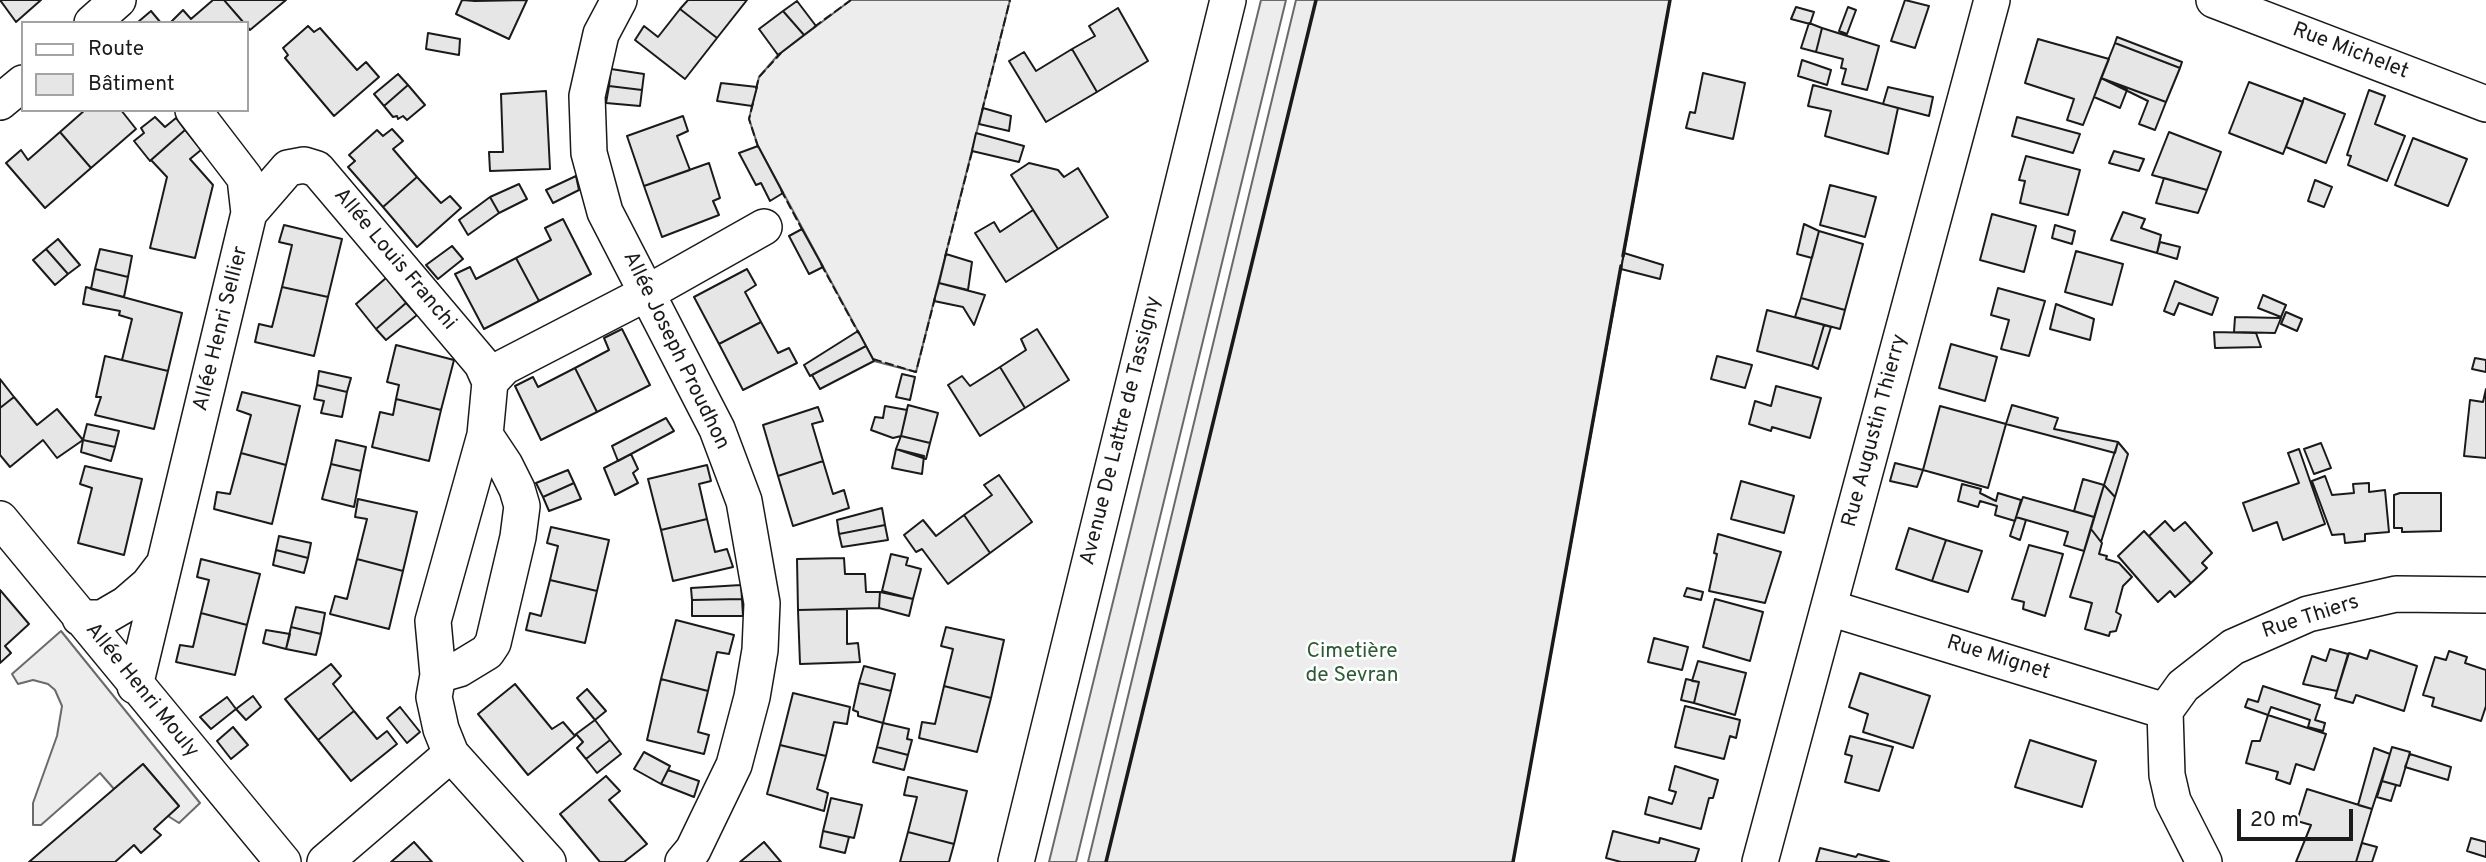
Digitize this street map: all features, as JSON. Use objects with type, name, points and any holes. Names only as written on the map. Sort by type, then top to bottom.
[{"type":"street","name":"Allée Joseph Proudhon","points":[[619,0],[601,34],[587,96],[589,153],[605,212],[717,429],[744,500],[762,603],[758,662],[734,765],[693,850],[683,862]]},
{"type":"street","name":"Avenue De Lattre de Tassigny","points":[[1016,862],[1228,0]]},
{"type":"street","name":"Rue Augustin Thierry","points":[[1760,862],[1992,0]]},
{"type":"street","name":"Rue Michelet","points":[[2214,0],[2486,104]]},
{"type":"street","points":[[0,102],[21,85]]},
{"type":"street","name":"Allée Henri Sellier","points":[[135,686],[249,213],[245,178],[195,112]]},
{"type":"street","name":"Allée Louis Franchi","points":[[249,213],[288,168],[304,165],[317,169],[482,364],[490,382]]},
{"type":"street","points":[[548,862],[451,754],[441,729],[434,696],[438,676],[433,621],[485,435],[490,382],[503,367],[647,293],[764,227]]},
{"type":"street","points":[[438,676],[459,669],[488,652],[493,643],[518,537],[522,506],[517,489],[485,435]]},
{"type":"street","name":"Allée Henri Mouly","points":[[0,519],[135,686],[283,862]]},
{"type":"street","name":"Allée Henri Sellier","points":[[80,618],[102,618],[126,604],[148,585],[165,562]]},
{"type":"street","name":"Rue Thiers","points":[[2165,711],[2183,686],[2233,647],[2308,614],[2396,594],[2486,595]]},
{"type":"street","name":"Rue Mignet","points":[[1830,608],[2165,711]]},
{"type":"street","points":[[2165,711],[2165,745],[2173,801],[2203,862]]},
{"type":"street","points":[[325,862],[451,754]]},
{"type":"shaded area","points":[[851,0],[1010,0],[916,372],[874,361],[758,146],[749,119],[759,77],[778,55]]},
{"type":"shaded area","points":[[1261,0],[1286,0],[1076,862],[1049,862]]},
{"type":"shaded area","name":"Cimetière de Sevran","points":[[1296,0],[1670,0],[1513,862],[1088,862]]},
{"type":"shaded area","points":[[61,631],[200,803],[179,823],[168,816],[179,806],[143,764],[114,789],[100,773],[41,825],[33,825],[33,803],[57,736],[62,706],[55,690],[48,684],[33,680],[18,684],[12,674]]},
{"type":"building","points":[[0,0],[41,0],[16,22]]},
{"type":"building","points":[[213,0],[224,0],[242,21],[172,21],[183,10],[191,19]]},
{"type":"building","points":[[224,0],[286,0],[250,30],[248,21],[242,21]]},
{"type":"building","points":[[462,0],[527,0],[509,39],[456,14]]},
{"type":"building","points":[[688,0],[747,0],[717,38],[680,9]]},
{"type":"building","points":[[1905,0],[1929,6],[1915,48],[1891,41]]},
{"type":"building","points":[[797,1],[816,26],[804,35],[783,11]]},
{"type":"building","points":[[1796,7],[1814,12],[1810,24],[1791,19]]},
{"type":"building","points":[[1848,7],[1856,10],[1847,34],[1839,31]]},
{"type":"building","points":[[1118,8],[1148,61],[1097,92],[1072,49],[1095,36],[1089,26]]},
{"type":"building","points":[[680,9],[717,38],[685,79],[635,40],[644,26],[658,37]]},
{"type":"building","points":[[151,11],[159,21],[139,21]]},
{"type":"building","points":[[783,11],[804,35],[778,55],[759,29]]},
{"type":"building","points":[[1809,23],[1822,28],[1816,52],[1801,48]]},
{"type":"building","points":[[308,26],[314,32],[320,28],[357,70],[366,62],[379,77],[334,116],[285,58],[288,55],[283,48]]},
{"type":"building","points":[[1822,28],[1879,46],[1867,90],[1842,84],[1846,69],[1841,68],[1843,59],[1816,52]]},
{"type":"building","points":[[428,33],[460,39],[459,55],[426,49]]},
{"type":"building","points":[[2117,37],[2182,62],[2180,68],[2115,43]]},
{"type":"building","points":[[2038,39],[2109,59],[2083,125],[2067,120],[2074,99],[2025,83]]},
{"type":"building","points":[[2115,43],[2180,68],[2166,102],[2101,78]]},
{"type":"building","points":[[1072,49],[1097,92],[1046,122],[1009,61],[1024,52],[1036,71]]},
{"type":"building","points":[[1802,60],[1831,70],[1827,85],[1798,76]]},
{"type":"building","points":[[611,69],[644,74],[642,90],[609,86]]},
{"type":"building","points":[[1703,73],[1745,83],[1733,139],[1686,128],[1690,112],[1695,113]]},
{"type":"building","points":[[398,74],[408,85],[384,106],[374,94]]},
{"type":"building","points":[[2101,78],[2127,90],[2120,108],[2094,97]]},
{"type":"building","points":[[2101,78],[2166,102],[2155,130],[2139,124],[2148,101]]},
{"type":"building","points":[[2249,82],[2303,102],[2283,154],[2229,133]]},
{"type":"building","points":[[721,83],[757,87],[752,106],[717,101]]},
{"type":"building","points":[[408,85],[425,105],[407,120],[403,116],[398,119],[384,106]]},
{"type":"building","points":[[1813,85],[1898,108],[1888,154],[1825,136],[1831,111],[1808,106]]},
{"type":"building","points":[[609,86],[642,90],[640,106],[606,103]]},
{"type":"building","points":[[1888,87],[1933,97],[1929,116],[1883,104]]},
{"type":"building","points":[[2369,90],[2385,96],[2375,124],[2405,136],[2387,181],[2348,165],[2351,156],[2347,155]]},
{"type":"building","points":[[546,91],[550,169],[490,171],[489,152],[503,152],[501,94]]},
{"type":"building","points":[[2304,98],[2345,114],[2326,163],[2286,147]]},
{"type":"building","points":[[983,108],[1011,116],[1009,131],[979,124]]},
{"type":"building","points":[[83,112],[123,112],[136,129],[91,168],[60,132]]},
{"type":"building","points":[[683,116],[688,131],[677,136],[690,170],[644,186],[627,136]]},
{"type":"building","points":[[155,117],[165,127],[176,118],[185,130],[150,161],[134,141],[144,133],[141,128]]},
{"type":"building","points":[[2017,117],[2080,134],[2073,153],[2012,136]]},
{"type":"building","points":[[392,129],[403,141],[393,149],[417,177],[383,207],[348,167],[355,161],[349,155],[377,130],[383,136]]},
{"type":"building","points":[[185,130],[201,150],[190,159],[213,185],[195,258],[150,248],[167,177],[151,160]]},
{"type":"building","points":[[60,132],[91,168],[45,208],[6,163],[21,150],[28,160]]},
{"type":"building","points":[[2169,132],[2221,152],[2207,190],[2152,175]]},
{"type":"building","points":[[976,133],[1024,146],[1019,162],[972,151]]},
{"type":"building","points":[[2413,138],[2467,159],[2448,206],[2395,185]]},
{"type":"building","points":[[758,146],[783,193],[770,201],[761,183],[756,185],[739,153]]},
{"type":"building","points":[[2114,151],[2144,159],[2139,171],[2109,163]]},
{"type":"building","points":[[2026,156],[2080,170],[2068,215],[2020,203],[2025,181],[2019,180]]},
{"type":"building","points":[[709,163],[720,198],[713,201],[719,215],[662,237],[644,186]]},
{"type":"building","points":[[1029,163],[1058,170],[1064,177],[1078,168],[1108,217],[1058,249],[1011,175]]},
{"type":"building","points":[[576,176],[579,190],[553,203],[546,190]]},
{"type":"building","points":[[417,177],[441,203],[450,196],[461,208],[417,247],[383,207]]},
{"type":"building","points":[[2164,178],[2207,190],[2198,213],[2156,203]]},
{"type":"building","points":[[2315,180],[2332,187],[2324,207],[2308,201]]},
{"type":"building","points":[[519,184],[527,199],[499,213],[490,197]]},
{"type":"building","points":[[1830,185],[1876,197],[1865,237],[1820,225]]},
{"type":"building","points":[[490,197],[499,213],[468,235],[459,220]]},
{"type":"building","points":[[1033,210],[1058,249],[1006,282],[975,233],[994,222],[1000,232]]},
{"type":"building","points":[[2123,212],[2145,219],[2141,228],[2161,235],[2157,253],[2111,240]]},
{"type":"building","points":[[1992,214],[2036,226],[2024,272],[1980,260]]},
{"type":"building","points":[[563,219],[591,274],[539,301],[516,258],[551,240],[545,228]]},
{"type":"building","points":[[1804,224],[1819,231],[1812,258],[1797,254]]},
{"type":"building","points":[[284,225],[342,239],[328,297],[282,287],[292,245],[279,242]]},
{"type":"building","points":[[2055,225],[2075,231],[2072,244],[2052,238]]},
{"type":"building","points":[[802,229],[823,267],[809,274],[789,236]]},
{"type":"building","points":[[1819,231],[1863,244],[1845,310],[1801,298]]},
{"type":"building","points":[[58,239],[80,265],[68,274],[46,249]]},
{"type":"building","points":[[2160,242],[2180,247],[2177,259],[2157,253]]},
{"type":"building","points":[[452,246],[463,259],[438,279],[426,265]]},
{"type":"building","points":[[46,249],[68,274],[55,285],[33,260]]},
{"type":"building","points":[[100,249],[132,256],[128,277],[95,269]]},
{"type":"building","points":[[2076,251],[2123,264],[2112,305],[2065,292]]},
{"type":"building","points":[[1624,253],[1663,265],[1660,279],[1621,269]]},
{"type":"building","points":[[946,254],[972,262],[968,290],[939,283]]},
{"type":"building","points":[[516,258],[539,301],[484,329],[455,274],[470,267],[476,279]]},
{"type":"building","points":[[95,269],[128,277],[124,297],[91,289]]},
{"type":"building","points":[[747,269],[756,285],[745,292],[761,322],[719,344],[694,297]]},
{"type":"building","points":[[386,278],[406,303],[376,329],[356,304]]},
{"type":"building","points":[[2175,281],[2218,298],[2212,315],[2179,303],[2174,315],[2164,311]]},
{"type":"building","points":[[939,283],[985,295],[974,325],[963,307],[934,301]]},
{"type":"building","points":[[86,287],[182,313],[168,371],[122,360],[132,319],[119,315],[120,311],[83,304]]},
{"type":"building","points":[[282,287],[328,297],[314,356],[255,342],[259,324],[272,327]]},
{"type":"building","points":[[1998,288],[2045,301],[2029,356],[2001,349],[2009,320],[1991,315]]},
{"type":"building","points":[[2263,295],[2286,305],[2281,317],[2258,308]]},
{"type":"building","points":[[1801,298],[1845,310],[1840,329],[1795,317]]},
{"type":"building","points":[[406,303],[417,315],[386,340],[376,329]]},
{"type":"building","points":[[2056,304],[2094,319],[2090,340],[2050,329]]},
{"type":"building","points":[[1767,310],[1824,325],[1812,366],[1757,351]]},
{"type":"building","points":[[2286,312],[2302,319],[2297,331],[2281,324]]},
{"type":"building","points":[[2235,317],[2281,318],[2275,333],[2234,332]]},
{"type":"building","points":[[761,322],[778,353],[789,348],[797,363],[743,390],[719,344]]},
{"type":"building","points":[[1824,325],[1831,327],[1818,369],[1812,366]]},
{"type":"building","points":[[622,329],[650,385],[597,412],[575,368],[609,350],[604,338]]},
{"type":"building","points":[[1037,329],[1069,380],[1025,408],[1000,367],[1026,350],[1021,339]]},
{"type":"building","points":[[858,331],[866,346],[810,376],[804,365]]},
{"type":"building","points":[[2214,332],[2256,333],[2261,347],[2215,348]]},
{"type":"building","points":[[1951,344],[1997,357],[1985,401],[1939,388]]},
{"type":"building","points":[[396,345],[454,360],[441,410],[396,399],[399,385],[387,382]]},
{"type":"building","points":[[866,346],[874,361],[820,389],[812,375]]},
{"type":"building","points":[[105,356],[168,371],[154,429],[95,415],[101,397],[96,397]]},
{"type":"building","points":[[1717,356],[1752,365],[1745,388],[1711,379]]},
{"type":"building","points":[[2475,358],[2486,360],[2486,372],[2472,369]]},
{"type":"building","points":[[1000,367],[1025,408],[980,436],[948,385],[962,376],[970,386]]},
{"type":"building","points":[[575,368],[597,412],[541,440],[515,386],[533,377],[538,387]]},
{"type":"building","points":[[319,371],[351,378],[347,392],[317,385]]},
{"type":"building","points":[[902,374],[915,377],[910,400],[896,397]]},
{"type":"building","points":[[0,379],[14,397],[0,408]]},
{"type":"building","points":[[317,385],[347,392],[342,417],[321,413],[324,401],[314,399]]},
{"type":"building","points":[[1776,386],[1821,398],[1810,438],[1772,427],[1771,431],[1749,424],[1755,401],[1771,406]]},
{"type":"building","points":[[2486,389],[2486,458],[2464,456],[2470,400],[2483,402]]},
{"type":"building","points":[[242,392],[300,406],[286,465],[241,453],[251,415],[237,410]]},
{"type":"building","points":[[14,397],[37,425],[57,409],[83,440],[57,458],[43,440],[10,467],[0,455],[0,408]]},
{"type":"building","points":[[396,399],[441,410],[429,461],[372,447],[380,412],[393,415]]},
{"type":"building","points":[[908,405],[938,413],[930,443],[901,436]]},
{"type":"building","points":[[2012,405],[2058,418],[2054,429],[2118,442],[2115,453],[2006,424]]},
{"type":"building","points":[[885,406],[907,410],[901,436],[893,438],[871,430],[875,417],[883,418]]},
{"type":"building","points":[[1940,406],[2006,424],[1988,488],[1923,470]]},
{"type":"building","points":[[818,407],[823,421],[812,424],[823,461],[778,476],[763,425]]},
{"type":"building","points":[[666,418],[674,431],[618,461],[612,446]]},
{"type":"building","points":[[87,424],[119,431],[115,447],[83,440]]},
{"type":"building","points":[[901,436],[930,443],[926,459],[896,449]]},
{"type":"building","points":[[83,440],[115,447],[111,461],[81,452]]},
{"type":"building","points":[[336,440],[366,447],[361,471],[331,464]]},
{"type":"building","points":[[2118,442],[2128,454],[2115,497],[2104,485]]},
{"type":"building","points":[[2321,443],[2331,468],[2314,474],[2304,449]]},
{"type":"building","points":[[896,449],[924,456],[922,474],[892,468]]},
{"type":"building","points":[[2299,449],[2325,524],[2283,540],[2277,522],[2253,531],[2243,503],[2299,483],[2288,453]]},
{"type":"building","points":[[241,453],[286,465],[272,524],[214,509],[217,492],[230,494]]},
{"type":"building","points":[[631,454],[638,469],[633,473],[638,483],[615,495],[604,468]]},
{"type":"building","points":[[823,461],[833,494],[844,490],[849,508],[793,526],[778,476]]},
{"type":"building","points":[[1895,463],[1923,470],[1917,487],[1890,481]]},
{"type":"building","points":[[331,464],[361,471],[354,507],[322,499]]},
{"type":"building","points":[[707,465],[711,481],[699,484],[707,519],[661,530],[648,479]]},
{"type":"building","points":[[85,466],[142,479],[124,555],[78,543],[92,488],[80,484]]},
{"type":"building","points":[[568,470],[574,483],[543,497],[536,483]]},
{"type":"building","points":[[999,475],[1032,522],[990,553],[964,515],[992,495],[984,485]]},
{"type":"building","points":[[2325,476],[2332,495],[2354,493],[2353,484],[2369,483],[2369,492],[2385,490],[2389,532],[2365,534],[2365,541],[2345,543],[2344,534],[2332,535],[2312,481]]},
{"type":"building","points":[[2083,479],[2104,485],[2094,517],[2074,511]]},
{"type":"building","points":[[1741,481],[1794,496],[1784,533],[1731,519]]},
{"type":"building","points":[[574,483],[581,499],[549,511],[543,497]]},
{"type":"building","points":[[1962,484],[1981,489],[1980,493],[1996,501],[1998,493],[2021,500],[2015,521],[1995,515],[1997,506],[1980,501],[1978,507],[1958,501]]},
{"type":"building","points":[[2104,485],[2115,497],[2101,542],[2091,529]]},
{"type":"building","points":[[2441,493],[2441,531],[2402,532],[2402,528],[2394,528],[2394,495]]},
{"type":"building","points":[[2023,497],[2094,517],[2084,551],[2064,545],[2068,532],[2016,517]]},
{"type":"building","points":[[358,499],[417,512],[403,571],[357,559],[367,519],[355,517]]},
{"type":"building","points":[[882,508],[885,525],[839,534],[837,520]]},
{"type":"building","points":[[964,515],[990,553],[948,584],[922,549],[916,552],[904,535],[923,520],[936,536]]},
{"type":"building","points":[[2016,517],[2026,520],[2020,540],[2010,536]]},
{"type":"building","points":[[707,519],[715,552],[727,549],[733,567],[673,581],[661,530]]},
{"type":"building","points":[[2165,521],[2174,531],[2185,522],[2212,553],[2202,563],[2207,568],[2191,583],[2149,536]]},
{"type":"building","points":[[885,525],[888,540],[842,547],[839,534]]},
{"type":"building","points":[[551,527],[609,540],[597,591],[550,580],[558,546],[547,543]]},
{"type":"building","points":[[1909,528],[1946,540],[1932,581],[1896,569]]},
{"type":"building","points":[[2091,529],[2102,543],[2099,554],[2119,563],[2132,577],[2123,586],[2116,612],[2121,615],[2116,631],[2110,632],[2109,636],[2085,629],[2092,603],[2070,597]]},
{"type":"building","points":[[2144,531],[2191,583],[2175,597],[2170,591],[2158,602],[2118,556]]},
{"type":"building","points":[[1718,534],[1781,552],[1765,603],[1709,591],[1717,554],[1714,553]]},
{"type":"building","points":[[279,536],[311,543],[308,558],[276,550]]},
{"type":"building","points":[[1946,540],[1982,551],[1968,592],[1932,581]]},
{"type":"building","points":[[2029,545],[2063,554],[2045,616],[2023,609],[2024,602],[2012,599]]},
{"type":"building","points":[[276,550],[308,558],[304,573],[273,565]]},
{"type":"building","points":[[891,554],[908,558],[906,565],[921,569],[913,599],[882,591]]},
{"type":"building","points":[[844,558],[845,574],[865,574],[866,592],[880,592],[879,608],[798,610],[797,559]]},
{"type":"building","points":[[201,559],[260,574],[247,625],[201,613],[209,580],[197,577]]},
{"type":"building","points":[[357,559],[403,571],[389,629],[330,614],[335,596],[347,599]]},
{"type":"building","points":[[550,580],[597,591],[585,643],[526,630],[530,613],[541,616]]},
{"type":"building","points":[[741,585],[742,599],[692,600],[691,588]]},
{"type":"building","points":[[1687,588],[1703,592],[1701,600],[1684,596]]},
{"type":"building","points":[[0,590],[29,624],[5,646],[11,653],[0,663]]},
{"type":"building","points":[[880,592],[913,599],[909,616],[879,608]]},
{"type":"building","points":[[742,599],[743,616],[692,616],[692,600]]},
{"type":"building","points":[[1715,599],[1763,612],[1750,661],[1703,647]]},
{"type":"building","points":[[296,607],[325,613],[321,634],[291,627]]},
{"type":"building","points":[[847,609],[847,644],[858,643],[860,662],[800,664],[798,610]]},
{"type":"building","points":[[201,613],[247,625],[235,675],[176,662],[180,645],[193,647]]},
{"type":"building","points":[[676,620],[734,635],[729,654],[717,652],[708,691],[661,679]]},
{"type":"building","points":[[291,627],[321,634],[316,655],[286,649]]},
{"type":"building","points":[[946,627],[1004,640],[991,698],[944,686],[953,649],[941,646]]},
{"type":"building","points":[[266,630],[290,634],[286,649],[263,643]]},
{"type":"building","points":[[1654,638],[1688,647],[1682,670],[1648,662]]},
{"type":"building","points":[[2330,649],[2348,654],[2337,691],[2303,684],[2312,656],[2326,661]]},
{"type":"building","points":[[2370,650],[2417,666],[2404,711],[2356,695],[2353,703],[2335,698],[2349,653],[2367,659]]},
{"type":"building","points":[[2449,651],[2467,657],[2465,663],[2486,670],[2486,706],[2481,721],[2432,706],[2434,698],[2423,695],[2435,657],[2446,660]]},
{"type":"building","points":[[1698,661],[1746,673],[1735,715],[1694,703],[1699,682],[1692,681]]},
{"type":"building","points":[[331,664],[341,676],[333,684],[354,711],[318,740],[285,699]]},
{"type":"building","points":[[864,666],[895,674],[891,691],[859,683]]},
{"type":"building","points":[[1860,673],[1930,696],[1913,748],[1863,732],[1868,714],[1849,707]]},
{"type":"building","points":[[661,679],[708,691],[698,732],[709,735],[704,754],[647,740]]},
{"type":"building","points":[[1686,679],[1699,682],[1694,703],[1681,700]]},
{"type":"building","points":[[859,683],[891,691],[883,723],[858,716],[858,712],[853,710]]},
{"type":"building","points":[[515,684],[552,729],[563,722],[575,736],[528,775],[478,714]]},
{"type":"building","points":[[944,686],[991,698],[977,752],[919,738],[922,722],[935,724]]},
{"type":"building","points":[[2263,686],[2320,705],[2315,720],[2325,723],[2323,731],[2308,727],[2310,720],[2271,707],[2268,715],[2245,707],[2248,699],[2258,702]]},
{"type":"building","points":[[587,689],[606,711],[595,720],[577,698]]},
{"type":"building","points":[[793,693],[850,707],[847,724],[834,722],[826,756],[780,745]]},
{"type":"building","points":[[253,696],[261,707],[246,720],[236,709]]},
{"type":"building","points":[[227,697],[236,709],[211,729],[200,717]]},
{"type":"building","points":[[1685,706],[1740,720],[1736,738],[1730,736],[1724,759],[1675,747]]},
{"type":"building","points":[[400,707],[420,732],[407,743],[387,718]]},
{"type":"building","points":[[354,711],[377,739],[387,731],[397,744],[351,781],[318,740]]},
{"type":"building","points":[[2268,715],[2326,734],[2314,770],[2296,764],[2290,784],[2276,779],[2278,772],[2246,763],[2252,741],[2260,741]]},
{"type":"building","points":[[595,720],[610,740],[586,759],[577,748],[583,742],[576,734]]},
{"type":"building","points":[[883,723],[909,729],[907,739],[912,740],[908,755],[877,747]]},
{"type":"building","points":[[233,727],[248,745],[231,759],[217,741]]},
{"type":"building","points":[[1850,736],[1893,747],[1879,791],[1845,782],[1852,756],[1845,754]]},
{"type":"building","points":[[610,740],[621,754],[597,773],[586,759]]},
{"type":"building","points":[[2030,740],[2096,761],[2082,807],[2015,787]]},
{"type":"building","points":[[780,745],[826,756],[817,789],[828,793],[824,811],[767,794]]},
{"type":"building","points":[[877,747],[908,755],[904,770],[873,762]]},
{"type":"building","points":[[2392,747],[2410,752],[2400,786],[2382,781]]},
{"type":"building","points":[[2374,748],[2390,754],[2372,809],[2358,805]]},
{"type":"building","points":[[644,752],[670,766],[661,784],[634,769]]},
{"type":"building","points":[[2410,754],[2451,767],[2448,780],[2405,767]]},
{"type":"building","points":[[143,764],[179,806],[154,829],[161,835],[141,853],[134,845],[115,862],[29,862]]},
{"type":"building","points":[[1675,766],[1718,780],[1713,798],[1709,798],[1701,829],[1645,814],[1649,797],[1672,804],[1676,792],[1669,790]]},
{"type":"building","points":[[668,770],[699,781],[694,797],[661,784]]},
{"type":"building","points":[[606,776],[620,791],[609,800],[647,844],[624,862],[600,862],[560,814]]},
{"type":"building","points":[[908,777],[967,791],[954,844],[908,832],[917,797],[904,795]]},
{"type":"building","points":[[2382,781],[2396,785],[2391,801],[2377,797]]},
{"type":"building","points":[[2307,789],[2372,809],[2356,862],[2296,862],[2311,825],[2297,821]]},
{"type":"building","points":[[831,798],[862,805],[854,838],[823,831]]},
{"type":"building","points":[[823,831],[849,837],[845,853],[820,847]]},
{"type":"building","points":[[1613,831],[1659,843],[1660,838],[1699,849],[1695,862],[1621,862],[1606,858]]},
{"type":"building","points":[[908,832],[954,844],[949,862],[900,862]]},
{"type":"building","points":[[2471,838],[2486,842],[2486,857],[2467,851]]},
{"type":"building","points":[[414,842],[432,862],[391,862]]},
{"type":"building","points":[[764,842],[781,862],[740,862]]},
{"type":"building","points":[[2362,843],[2377,847],[2372,862],[2356,862]]},
{"type":"building","points":[[1820,848],[1856,857],[1858,854],[1889,862],[1816,862]]},
{"type":"fence","points":[[814,27],[851,0]]},
{"type":"fence","points":[[982,111],[1010,0]]},
{"type":"fence","points":[[756,89],[759,77],[781,53]]},
{"type":"fence","points":[[753,103],[749,119],[759,150]]},
{"type":"fence","points":[[945,257],[973,148]]},
{"type":"fence","points":[[781,190],[804,233]]},
{"type":"fence","points":[[821,264],[859,334]]},
{"type":"fence","points":[[873,359],[916,372],[935,298]]},
{"type":"wall","points":[[1106,862],[1316,0]]},
{"type":"wall","points":[[1623,256],[1670,0]]},
{"type":"wall","points":[[1513,862],[1621,266]]}]
